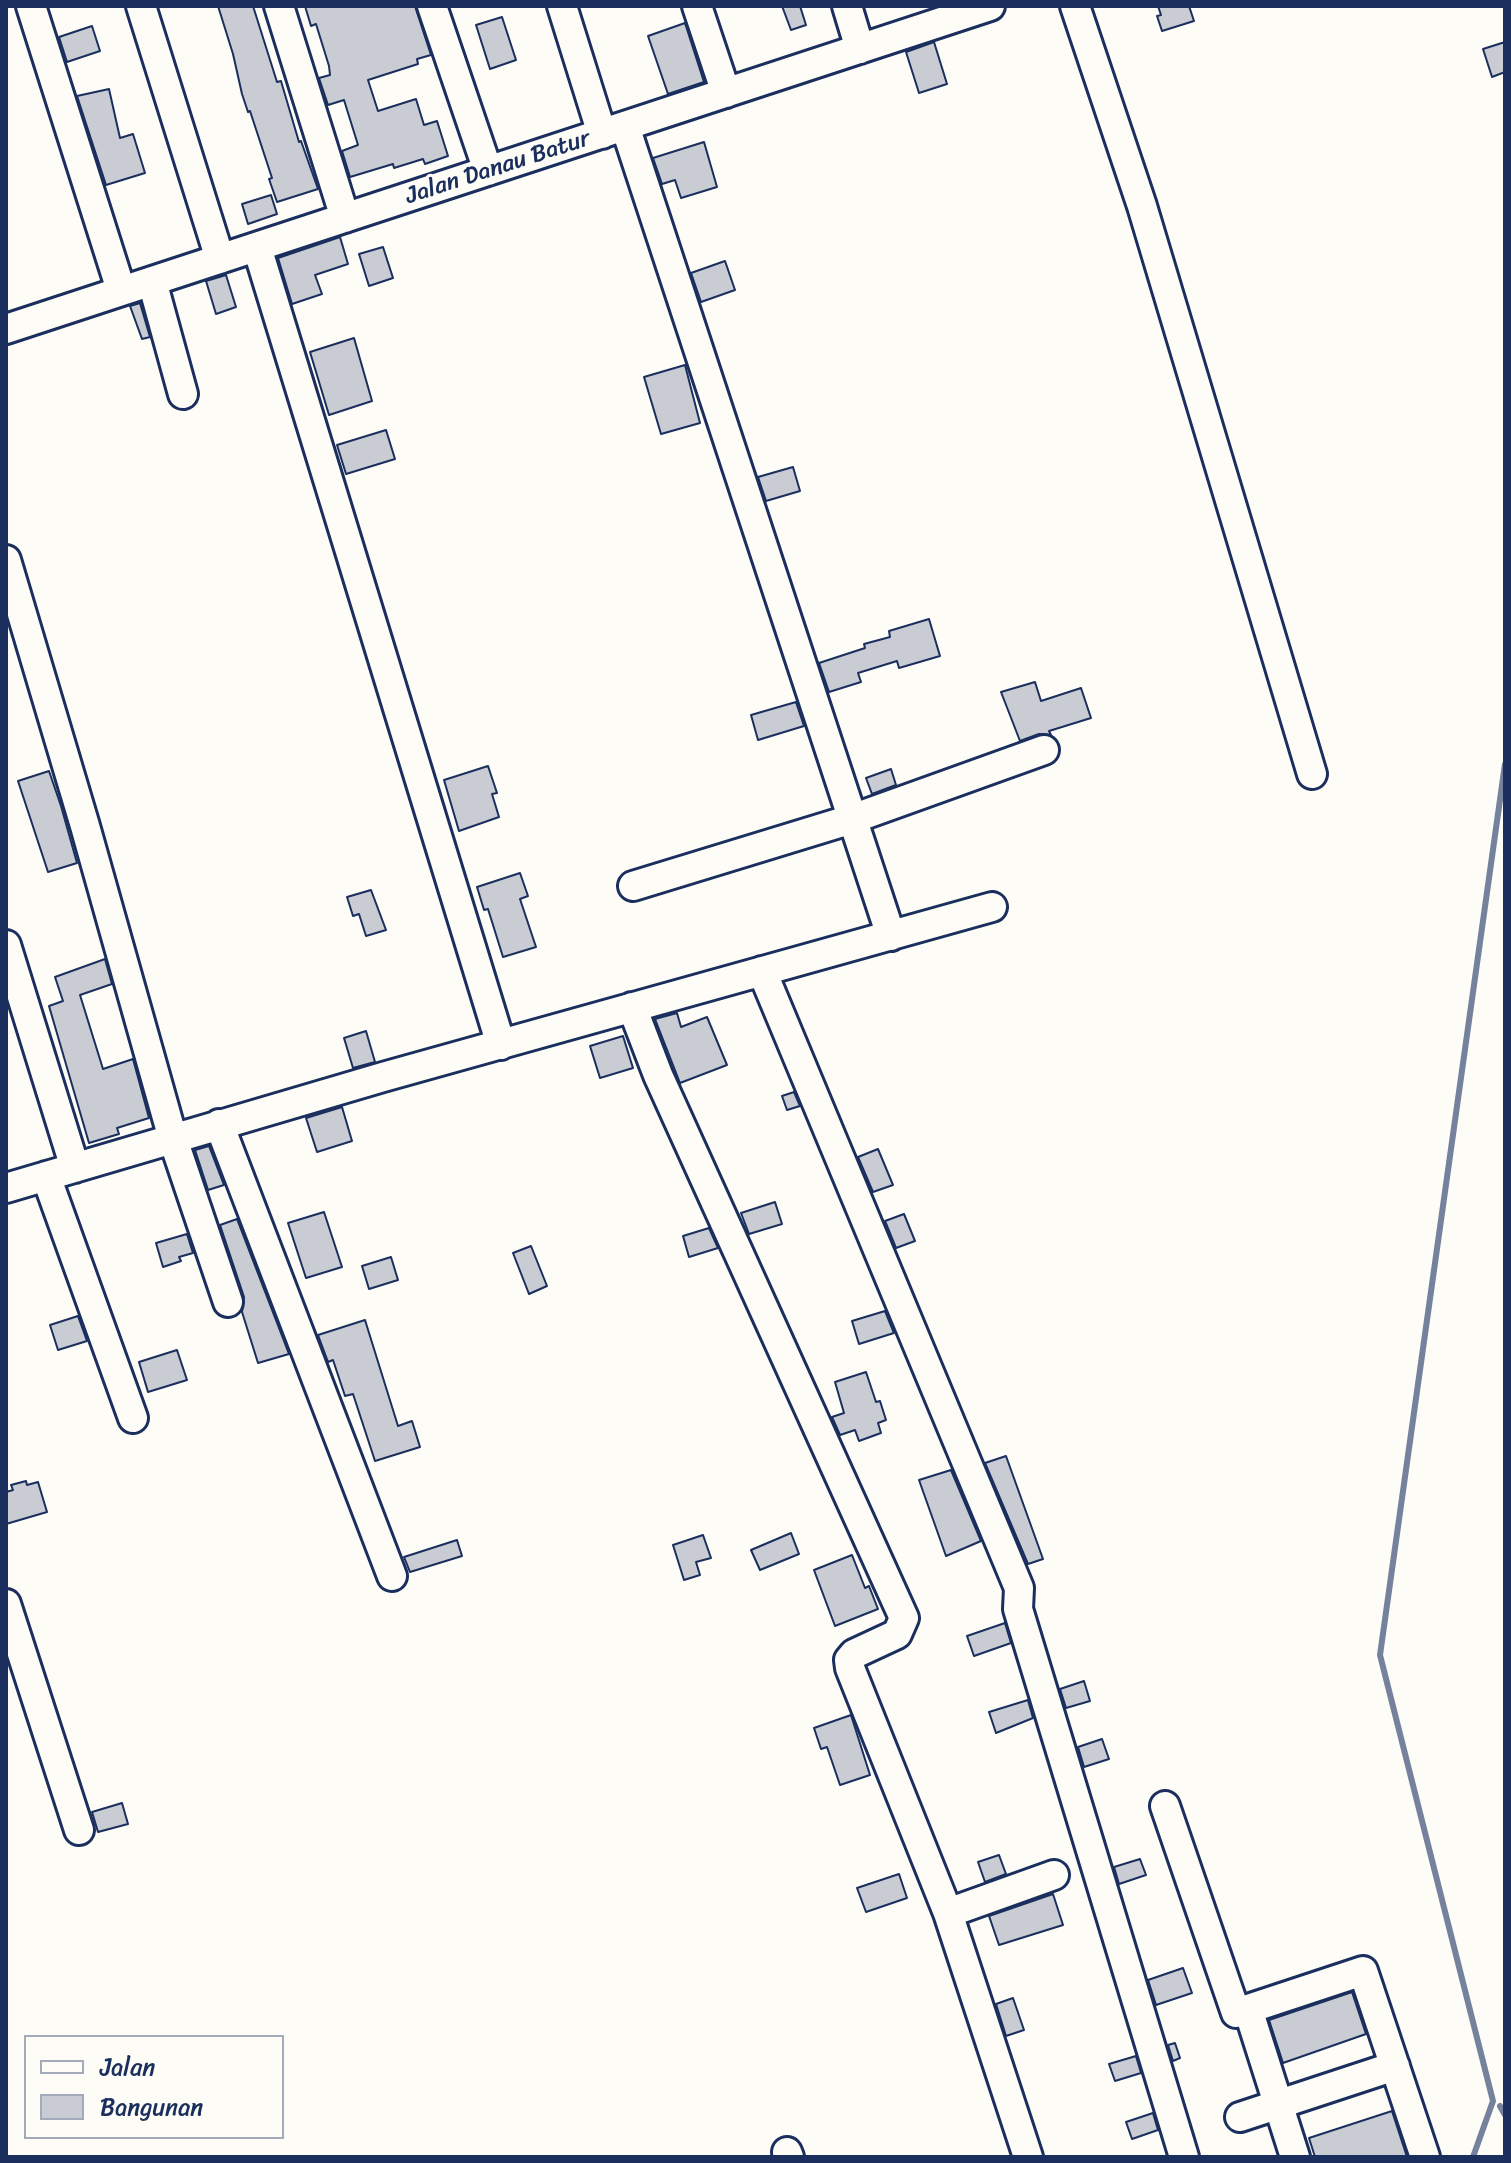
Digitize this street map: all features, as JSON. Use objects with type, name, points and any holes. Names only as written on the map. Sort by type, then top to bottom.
[{"type":"street","points":[[31,6],[121,290]]},
{"type":"street","points":[[141,6],[220,259]]},
{"type":"street","points":[[279,6],[345,218]]},
{"type":"street","points":[[432,6],[488,171]]},
{"type":"street","points":[[562,6],[614,130],[891,936]]},
{"type":"street","points":[[697,6],[726,93]]},
{"type":"street","points":[[847,6],[860,49]]},
{"type":"street","name":"Jalan Danau Batur","points":[[6,329],[990,6]]},
{"type":"street","points":[[1075,6],[1147,220],[1312,774]]},
{"type":"street","points":[[257,247],[501,1045]]},
{"type":"street","points":[[152,281],[183,394]]},
{"type":"street","points":[[6,560],[173,1139],[228,1302]]},
{"type":"street","points":[[633,886],[852,819],[1044,750]]},
{"type":"street","points":[[6,1188],[219,1124],[992,907]]},
{"type":"street","points":[[6,945],[75,1168]]},
{"type":"street","points":[[762,971],[1019,1588],[1018,1609],[1184,2157]]},
{"type":"street","points":[[632,1007],[658,1075],[904,1618],[897,1634],[854,1654],[849,1660],[948,1913],[1028,2157]]},
{"type":"street","points":[[219,1124],[392,1576]]},
{"type":"street","points":[[46,1176],[133,1418]]},
{"type":"street","points":[[6,1604],[79,1830]]},
{"type":"street","points":[[1165,1806],[1236,2013],[1363,1971],[1425,2157]]},
{"type":"street","points":[[948,1913],[1054,1875]]},
{"type":"street","points":[[1248,2009],[1295,2157]]},
{"type":"street","points":[[1240,2117],[1395,2066]]},
{"type":"building","points":[[218,6],[253,6],[277,82],[281,81],[299,142],[318,189],[277,202]]},
{"type":"building","points":[[305,6],[415,6],[431,55],[417,59],[418,64],[368,80],[378,111],[416,99],[424,125],[437,121],[448,156],[425,164],[423,159],[394,168],[393,164],[350,177],[342,151],[358,145],[344,100],[328,105],[319,78],[330,75],[329,66],[316,24],[311,26]]},
{"type":"building","points":[[782,6],[800,6],[806,25],[791,30]]},
{"type":"building","points":[[1158,6],[1189,6],[1194,21],[1162,31],[1157,16],[1161,15]]},
{"type":"building","points":[[502,17],[516,60],[490,69],[476,25]]},
{"type":"building","points":[[685,23],[704,82],[668,94],[648,36]]},
{"type":"building","points":[[92,26],[100,51],[67,62],[59,37]]},
{"type":"building","points":[[934,42],[947,84],[919,93],[906,52]]},
{"type":"building","points":[[1505,42],[1505,72],[1492,77],[1483,49]]},
{"type":"building","points":[[109,89],[120,138],[133,134],[145,173],[106,185],[77,96]]},
{"type":"building","points":[[704,142],[717,187],[681,198],[675,180],[662,184],[653,158]]},
{"type":"building","points":[[271,195],[277,214],[248,224],[242,204]]},
{"type":"building","points":[[340,237],[348,264],[315,275],[322,294],[292,304],[278,258]]},
{"type":"building","points":[[383,247],[393,278],[369,286],[359,254]]},
{"type":"building","points":[[725,261],[735,290],[701,302],[691,273]]},
{"type":"building","points":[[226,275],[236,307],[216,314],[206,281]]},
{"type":"building","points":[[140,303],[150,337],[142,339],[130,306]]},
{"type":"building","points":[[354,338],[372,401],[329,415],[310,352]]},
{"type":"building","points":[[685,365],[700,423],[661,434],[644,377]]},
{"type":"building","points":[[386,430],[395,459],[346,474],[337,445]]},
{"type":"building","points":[[793,467],[800,491],[766,501],[758,477]]},
{"type":"building","points":[[929,619],[940,656],[899,668],[897,661],[858,673],[861,682],[829,692],[819,663],[890,637],[889,631]]},
{"type":"building","points":[[1035,682],[1041,701],[1081,688],[1091,718],[1049,731],[1051,735],[1039,734],[1020,741],[1001,692]]},
{"type":"building","points":[[796,702],[804,726],[758,740],[751,715]]},
{"type":"building","points":[[488,766],[497,793],[492,794],[499,817],[459,831],[444,780]]},
{"type":"building","points":[[891,769],[896,785],[872,794],[866,778]]},
{"type":"building","points":[[49,771],[77,863],[48,872],[18,781]]},
{"type":"building","points":[[520,873],[528,896],[520,899],[536,947],[503,957],[488,909],[484,910],[477,887]]},
{"type":"building","points":[[371,890],[386,930],[366,936],[359,914],[353,916],[347,897]]},
{"type":"building","points":[[105,959],[112,984],[80,995],[103,1069],[133,1059],[149,1118],[117,1128],[119,1134],[89,1143],[49,1006],[63,1001],[55,977]]},
{"type":"building","points":[[677,1013],[681,1027],[707,1017],[727,1065],[680,1083],[655,1019]]},
{"type":"building","points":[[366,1031],[375,1062],[353,1068],[344,1038]]},
{"type":"building","points":[[623,1036],[633,1068],[600,1078],[590,1046]]},
{"type":"building","points":[[794,1092],[800,1106],[787,1110],[782,1096]]},
{"type":"building","points":[[342,1107],[352,1141],[317,1152],[306,1118]]},
{"type":"building","points":[[209,1146],[224,1185],[208,1190],[195,1150]]},
{"type":"building","points":[[878,1149],[893,1185],[873,1192],[858,1157]]},
{"type":"building","points":[[775,1202],[782,1224],[749,1234],[741,1213]]},
{"type":"building","points":[[324,1212],[342,1267],[306,1278],[288,1223]]},
{"type":"building","points":[[904,1214],[915,1241],[896,1248],[885,1221]]},
{"type":"building","points":[[237,1219],[289,1354],[258,1363],[242,1312],[244,1297],[220,1225]]},
{"type":"building","points":[[709,1228],[718,1248],[689,1257],[683,1236]]},
{"type":"building","points":[[187,1234],[193,1253],[163,1267],[156,1243]]},
{"type":"building","points":[[531,1246],[547,1286],[529,1294],[513,1253]]},
{"type":"building","points":[[391,1257],[398,1280],[369,1289],[362,1266]]},
{"type":"building","points":[[885,1311],[894,1333],[859,1344],[852,1321]]},
{"type":"building","points":[[78,1316],[87,1341],[58,1350],[50,1325]]},
{"type":"building","points":[[365,1320],[398,1426],[412,1421],[420,1447],[375,1461],[353,1394],[345,1396],[333,1360],[328,1362],[318,1335]]},
{"type":"building","points":[[177,1350],[187,1380],[148,1392],[139,1362]]},
{"type":"building","points":[[866,1372],[886,1420],[878,1423],[881,1433],[859,1441],[855,1430],[840,1435],[832,1417],[844,1413],[835,1382]]},
{"type":"building","points":[[1006,1456],[1043,1559],[1028,1564],[985,1463]]},
{"type":"building","points":[[951,1470],[981,1541],[946,1556],[919,1480]]},
{"type":"building","points":[[26,1481],[27,1485],[38,1482],[47,1512],[6,1524],[6,1492],[13,1490],[11,1485]]},
{"type":"building","points":[[791,1533],[799,1554],[760,1570],[751,1550]]},
{"type":"building","points":[[703,1535],[711,1558],[696,1562],[700,1575],[684,1580],[673,1545]]},
{"type":"building","points":[[457,1540],[462,1556],[410,1572],[404,1557]]},
{"type":"building","points":[[852,1555],[865,1588],[869,1586],[878,1609],[835,1626],[814,1570]]},
{"type":"building","points":[[1005,1623],[1011,1643],[974,1656],[967,1636]]},
{"type":"building","points":[[1084,1681],[1090,1701],[1066,1708],[1060,1689]]},
{"type":"building","points":[[1028,1700],[1033,1718],[996,1733],[989,1712]]},
{"type":"building","points":[[851,1715],[870,1775],[840,1785],[827,1747],[821,1749],[814,1728]]},
{"type":"building","points":[[1102,1739],[1109,1759],[1084,1767],[1078,1747]]},
{"type":"building","points":[[122,1803],[128,1824],[98,1832],[92,1812]]},
{"type":"building","points":[[999,1855],[1006,1874],[985,1882],[978,1862]]},
{"type":"building","points":[[1140,1859],[1146,1875],[1119,1884],[1114,1867]]},
{"type":"building","points":[[899,1874],[907,1898],[866,1912],[857,1888]]},
{"type":"building","points":[[1053,1894],[1063,1925],[999,1945],[989,1916]]},
{"type":"building","points":[[1183,1968],[1192,1993],[1156,2005],[1148,1980]]},
{"type":"building","points":[[1352,1992],[1366,2034],[1283,2063],[1269,2020]]},
{"type":"building","points":[[1013,1998],[1024,2030],[1006,2036],[996,2004]]},
{"type":"building","points":[[1175,2043],[1180,2058],[1173,2061],[1168,2045]]},
{"type":"building","points":[[1136,2056],[1141,2073],[1115,2081],[1109,2064]]},
{"type":"building","points":[[1392,2111],[1407,2157],[1315,2157],[1309,2138]]},
{"type":"building","points":[[1153,2113],[1158,2130],[1132,2139],[1126,2122]]},
{"type":"waterway","points":[[1473,2157],[1493,2101],[1380,1655],[1505,764]]},
{"type":"waterway","points":[[1500,2106],[1505,2115]]}]
